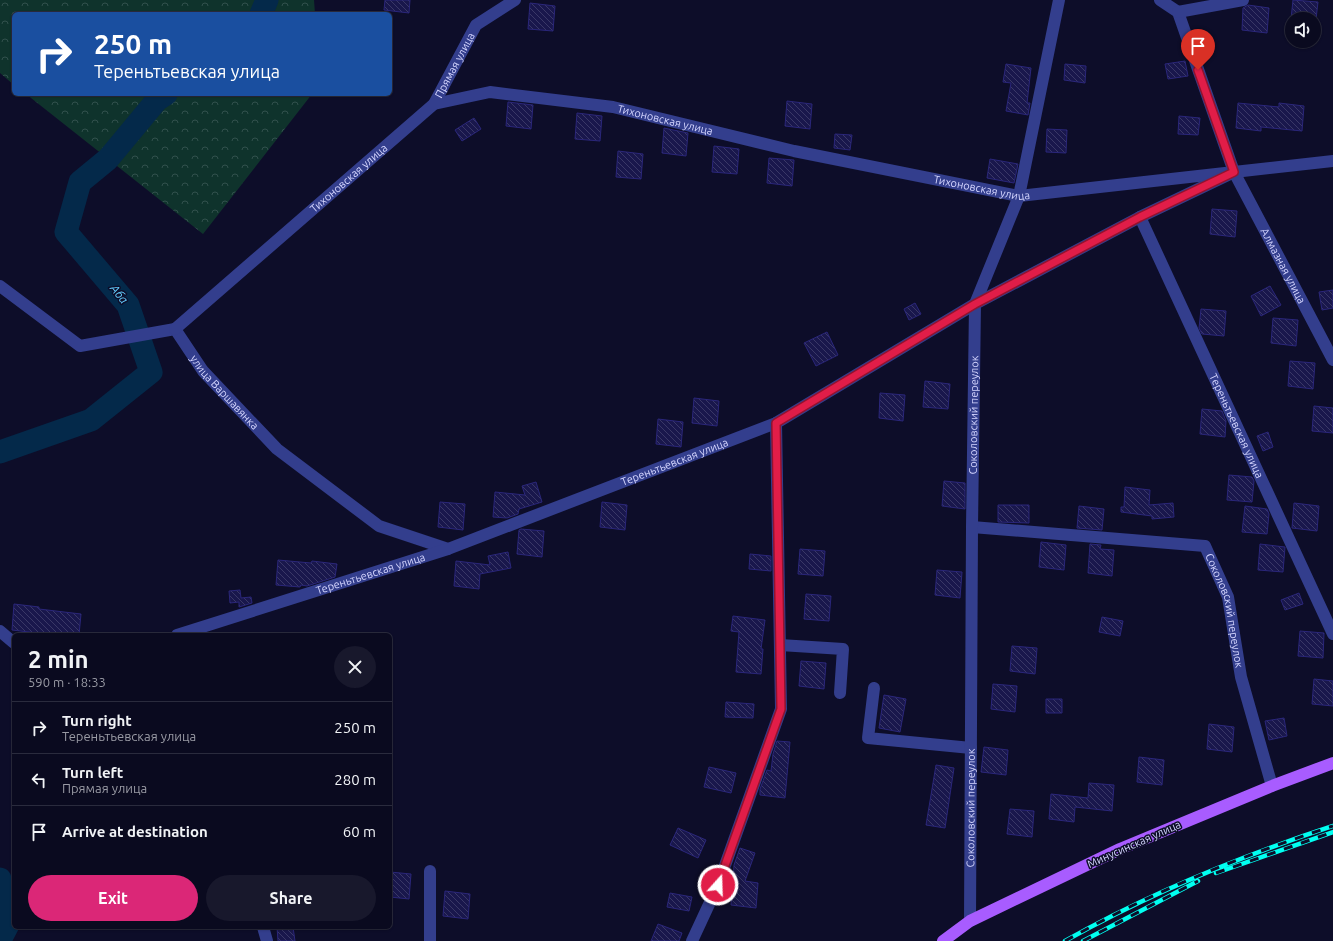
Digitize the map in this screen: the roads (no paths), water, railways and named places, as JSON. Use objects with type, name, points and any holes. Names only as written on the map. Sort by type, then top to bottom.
[{"type":"main road","name":"Минусинская улица","points":[[943,941],[970,922],[1120,849],[1272,786],[1333,763]]},
{"type":"street","name":"Прямая улица","points":[[434,104],[476,25],[515,0]]},
{"type":"street","points":[[975,304],[1019,196],[1059,0]]},
{"type":"street","points":[[1160,0],[1178,12],[1234,172]]},
{"type":"street","points":[[1178,12],[1243,0]]},
{"type":"street","name":"Тихоновская улица","points":[[175,329],[434,104],[490,92],[613,107],[794,151],[1019,196],[1234,172]]},
{"type":"street","name":"Тереньтьевская улица","points":[[183,633],[448,549],[776,423],[975,304],[1140,217],[1234,172],[1333,161]]},
{"type":"street","name":"Алмазная улица","points":[[1234,172],[1333,360]]},
{"type":"street","name":"Тереньтьевская улица","points":[[1140,217],[1333,634]]},
{"type":"street","points":[[0,286],[80,346],[175,329]]},
{"type":"street","name":"Соколовский переулок","points":[[970,922],[975,304]]},
{"type":"street","name":"улица Варшавянка","points":[[175,329],[203,371],[277,449],[379,526],[448,549]]},
{"type":"street","points":[[692,941],[718,885],[781,709],[776,423]]},
{"type":"street","name":"Соколовский переулок","points":[[972,527],[1205,546],[1228,597],[1241,677],[1272,786]]},
{"type":"street","points":[[0,632],[12,641]]},
{"type":"street","points":[[780,645],[843,649],[840,693]]},
{"type":"street","points":[[874,688],[868,738],[971,748]]},
{"type":"street","points":[[430,871],[430,941]]},
{"type":"street","points":[[264,929],[267,941]]},
{"type":"waterway","name":"Аба","points":[[262,12],[267,0]]},
{"type":"waterway","name":"Аба","points":[[0,452],[91,420],[151,372],[128,305],[66,232],[80,182],[108,159],[157,100],[163,96]]},
{"type":"waterway","name":"Аба","points":[[0,879],[11,919],[0,940]]},
{"type":"railway","points":[[1065,941],[1163,891],[1229,863],[1333,826]]},
{"type":"railway","points":[[1216,873],[1333,832]]},
{"type":"railway","points":[[1083,941],[1198,881]]}]
